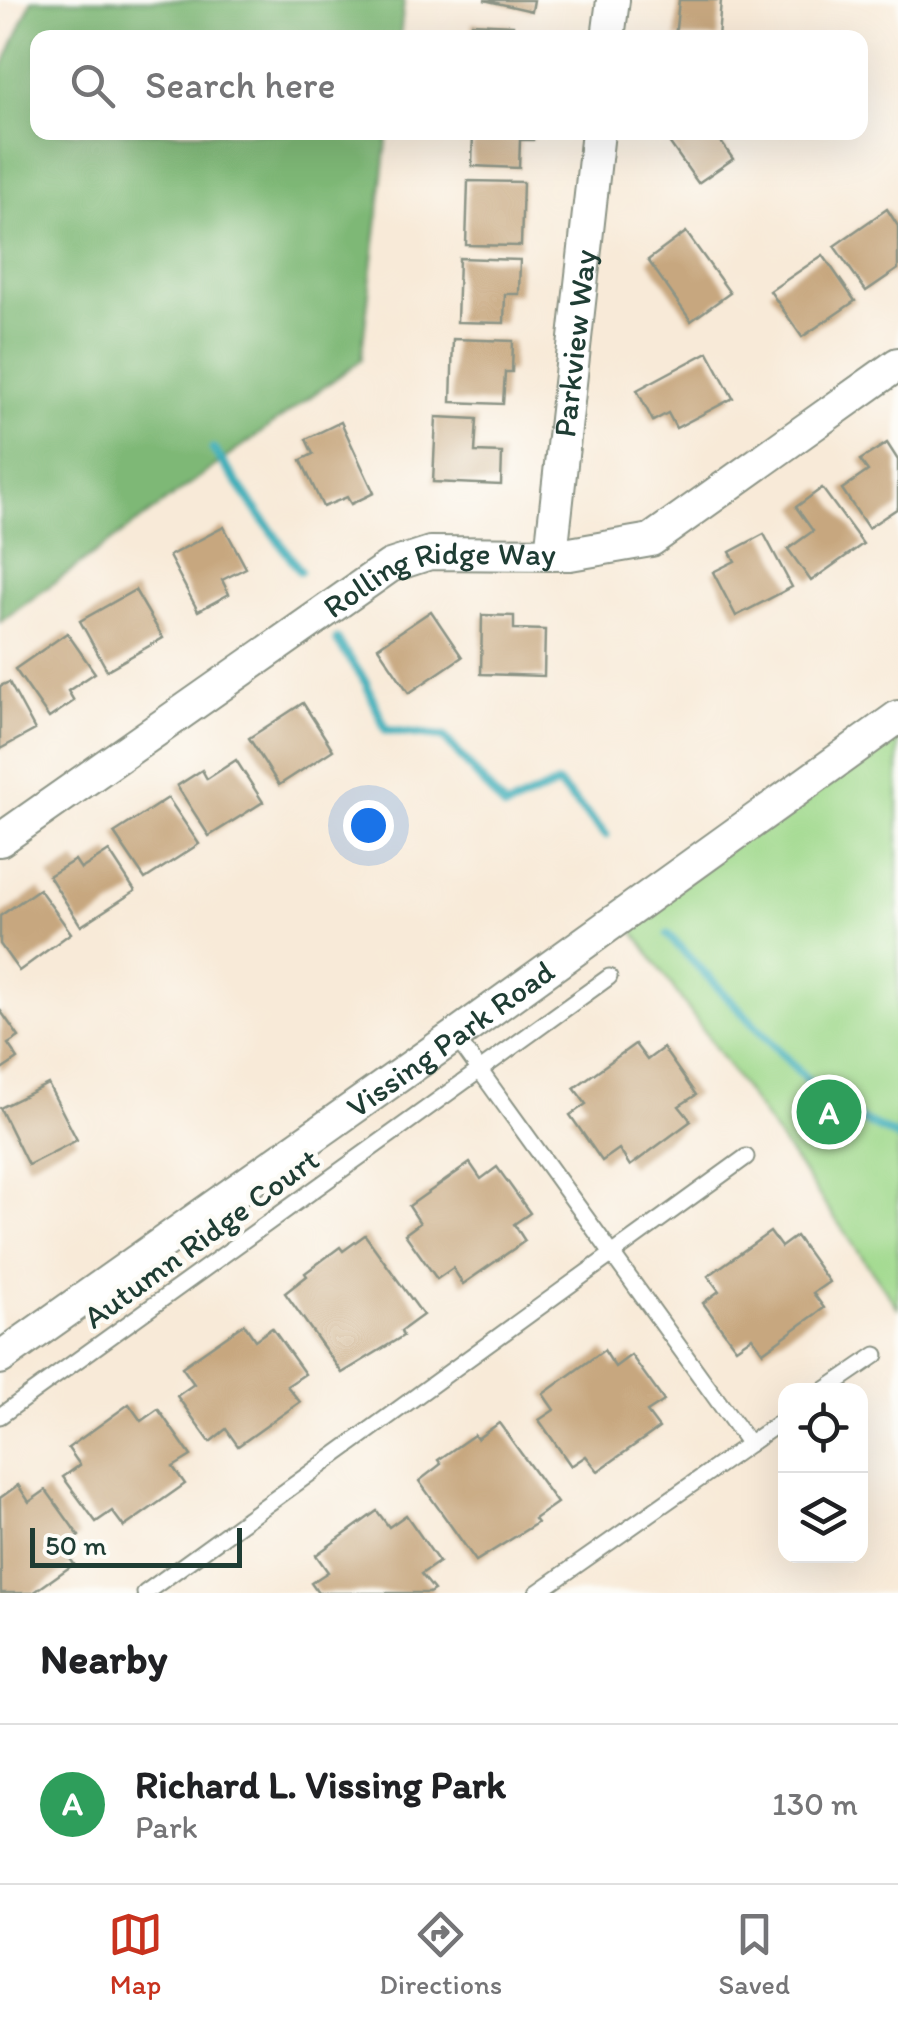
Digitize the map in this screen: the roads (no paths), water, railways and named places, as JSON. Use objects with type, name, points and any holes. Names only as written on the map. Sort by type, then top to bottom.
[{"type":"street","points":[[609,30],[613,0]]},
{"type":"street","name":"Parkview Way","points":[[550,554],[597,140]]},
{"type":"street","name":"Rolling Ridge Way","points":[[0,840],[390,566],[430,552],[570,554],[651,540],[898,364]]},
{"type":"street","name":"Vissing Park Road","points":[[0,1358],[898,717]]},
{"type":"lane","name":"Autumn Ridge Court","points":[[0,1416],[609,977]]},
{"type":"lane","points":[[455,1036],[749,1444]]},
{"type":"lane","points":[[145,1593],[746,1157]]},
{"type":"lane","points":[[835,1383],[876,1355]]},
{"type":"lane","points":[[537,1593],[778,1424]]},
{"type":"waterway","points":[[213,449],[300,571]]},
{"type":"waterway","points":[[337,640],[366,683],[386,730],[444,737],[505,808],[558,784],[606,835]]},
{"type":"waterway","points":[[668,935],[832,1106],[898,1137]]},
{"type":"place","name":"Richard L. Vissing Park","points":[[829,1112]]}]
